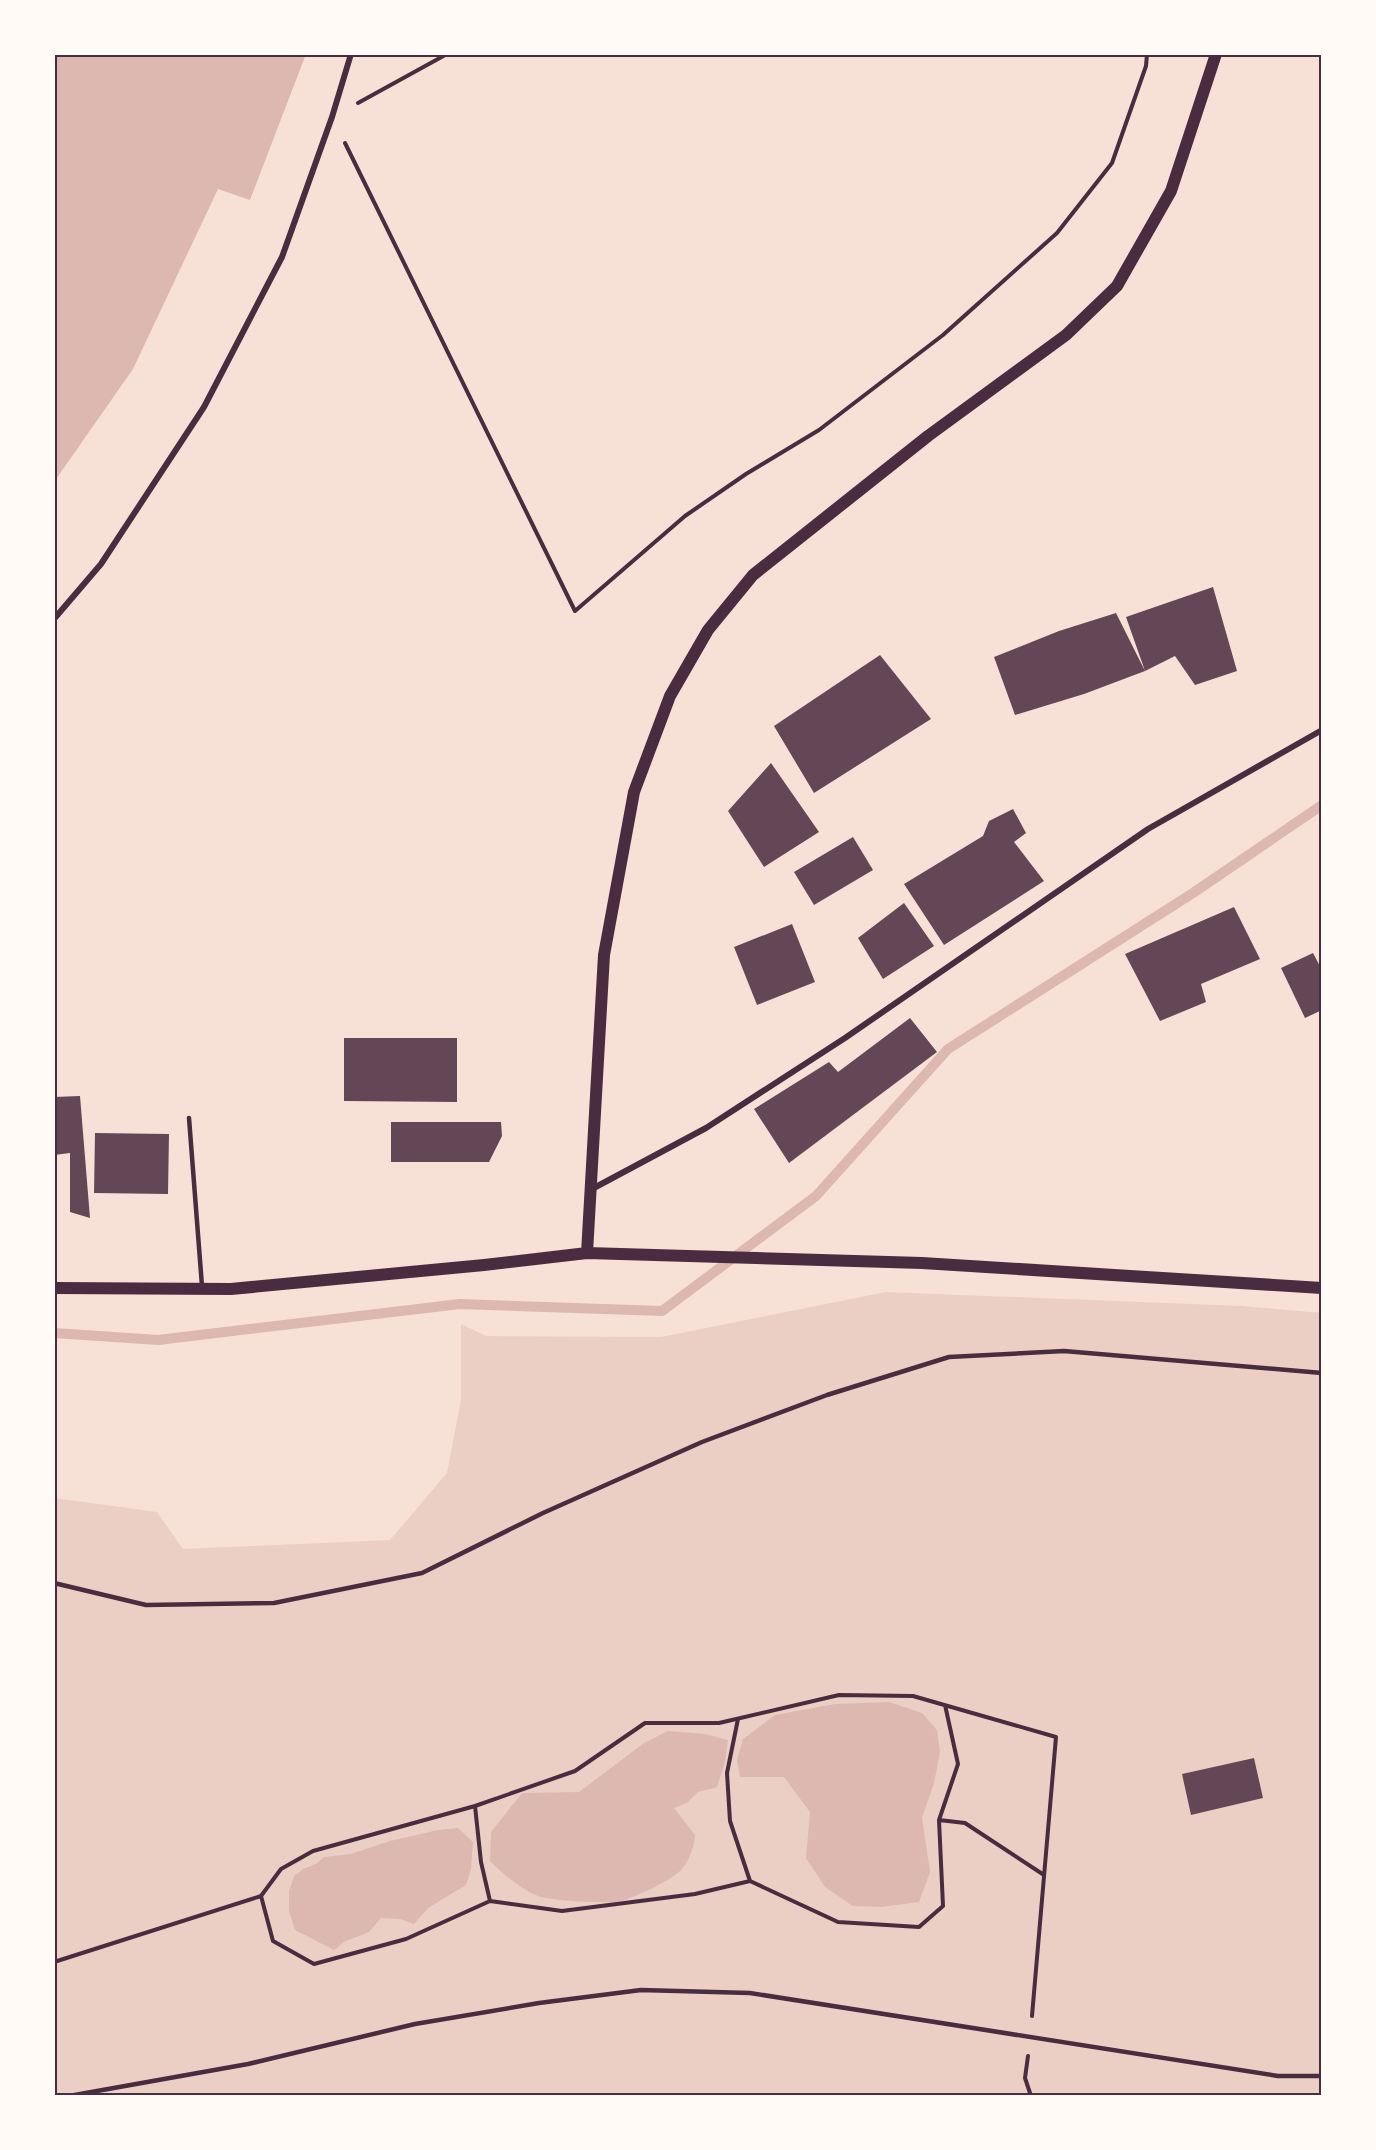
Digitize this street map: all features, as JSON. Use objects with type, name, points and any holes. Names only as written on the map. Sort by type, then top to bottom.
[{"type":"main road","points":[[587,1253],[604,955],[634,792],[670,696],[708,630],[753,576],[928,436],[1066,335],[1117,286],[1171,191],[1216,54]]},
{"type":"main road","points":[[54,1288],[254,1287],[587,1253],[922,1263],[1322,1288]]},
{"type":"street","points":[[54,619],[101,564],[204,408],[282,256],[332,117],[351,54]]},
{"type":"street","points":[[591,1190],[706,1128],[844,1038],[1148,829],[1322,730]]},
{"type":"lane","points":[[189,1118],[202,1289]]},
{"type":"lane","points":[[54,1583],[146,1605],[274,1603],[422,1573],[543,1514],[702,1442],[827,1395],[949,1357],[1064,1351],[1322,1373]]},
{"type":"lane","points":[[69,2096],[248,2064],[415,2024],[539,2003],[641,1990],[750,1993],[1278,2076],[1322,2076]]},
{"type":"path","points":[[447,54],[332,117],[575,611],[685,516],[746,474],[819,430],[943,335],[1057,233],[1112,163],[1146,66],[1147,54]]},
{"type":"path","points":[[54,1962],[261,1896],[281,1869],[312,1851],[475,1806],[575,1771],[645,1723],[719,1723],[839,1695],[914,1696],[1056,1737],[1030,2037],[1024,2078],[1031,2096]]},
{"type":"path","points":[[261,1896],[273,1941],[314,1964],[406,1939],[490,1900],[562,1911],[695,1893],[750,1881],[838,1922],[919,1927],[943,1906],[939,1820],[958,1764],[945,1705]]},
{"type":"path","points":[[738,1719],[726,1773],[730,1821],[750,1881]]},
{"type":"path","points":[[475,1806],[481,1862],[490,1900]]},
{"type":"path","points":[[939,1820],[965,1823],[1044,1875]]},
{"type":"shaded area","points":[[54,54],[306,54],[250,200],[218,189],[133,369],[54,482]]},
{"type":"shaded area","points":[[886,1292],[1242,1306],[1322,1313],[1322,2096],[54,2096],[54,1498],[157,1512],[183,1549],[390,1540],[447,1473],[461,1400],[461,1324],[486,1336],[661,1337]],"holes":[[[1254,1758],[1263,1798],[1191,1815],[1183,1774]]]},
{"type":"shaded area","points":[[889,1702],[922,1713],[937,1730],[940,1752],[934,1783],[922,1818],[930,1872],[919,1902],[882,1907],[853,1906],[825,1887],[806,1858],[810,1812],[784,1777],[740,1777],[737,1760],[743,1739],[775,1715],[835,1704]]},
{"type":"shaded area","points":[[668,1731],[705,1734],[728,1740],[725,1762],[717,1787],[698,1792],[687,1803],[674,1808],[695,1835],[689,1857],[678,1873],[653,1888],[621,1901],[580,1901],[538,1896],[512,1881],[490,1861],[491,1832],[522,1793],[579,1792],[644,1743]]},
{"type":"shaded area","points":[[458,1828],[473,1842],[471,1869],[466,1885],[428,1908],[414,1924],[400,1919],[381,1918],[369,1932],[344,1942],[334,1950],[295,1930],[289,1911],[289,1891],[294,1876],[303,1869],[316,1864],[324,1857],[351,1854],[390,1841]]},
{"type":"building","points":[[1213,587],[1237,671],[1195,685],[1175,656],[1145,671],[1126,617]]},
{"type":"building","points":[[1116,613],[1145,671],[1084,694],[1015,715],[994,657],[1059,631]]},
{"type":"building","points":[[880,655],[931,719],[814,793],[774,726]]},
{"type":"building","points":[[771,763],[819,832],[764,867],[728,811]]},
{"type":"building","points":[[1013,809],[1026,833],[1014,842],[1044,881],[944,945],[904,884],[983,836],[989,821]]},
{"type":"building","points":[[853,837],[873,870],[814,905],[794,872]]},
{"type":"building","points":[[904,903],[934,946],[883,979],[858,938]]},
{"type":"building","points":[[1234,907],[1260,959],[1201,984],[1206,1002],[1160,1021],[1125,954]]},
{"type":"building","points":[[792,924],[815,982],[757,1005],[734,947]]},
{"type":"building","points":[[1313,953],[1322,970],[1322,1010],[1305,1018],[1281,968]]},
{"type":"building","points":[[910,1018],[937,1052],[789,1163],[754,1109],[829,1062],[838,1072]]},
{"type":"building","points":[[344,1038],[457,1038],[457,1102],[344,1101]]},
{"type":"building","points":[[80,1096],[90,1218],[70,1212],[70,1153],[54,1155],[54,1097]]},
{"type":"building","points":[[391,1122],[501,1122],[502,1136],[489,1162],[391,1162]]},
{"type":"building","points":[[95,1133],[169,1134],[168,1194],[94,1193]]},
{"type":"building","points":[[1254,1758],[1263,1798],[1191,1815],[1182,1774]]},
{"type":"waterway","points":[[54,1333],[158,1340],[460,1304],[662,1311],[816,1196],[948,1049],[1193,893],[1322,805]]}]
